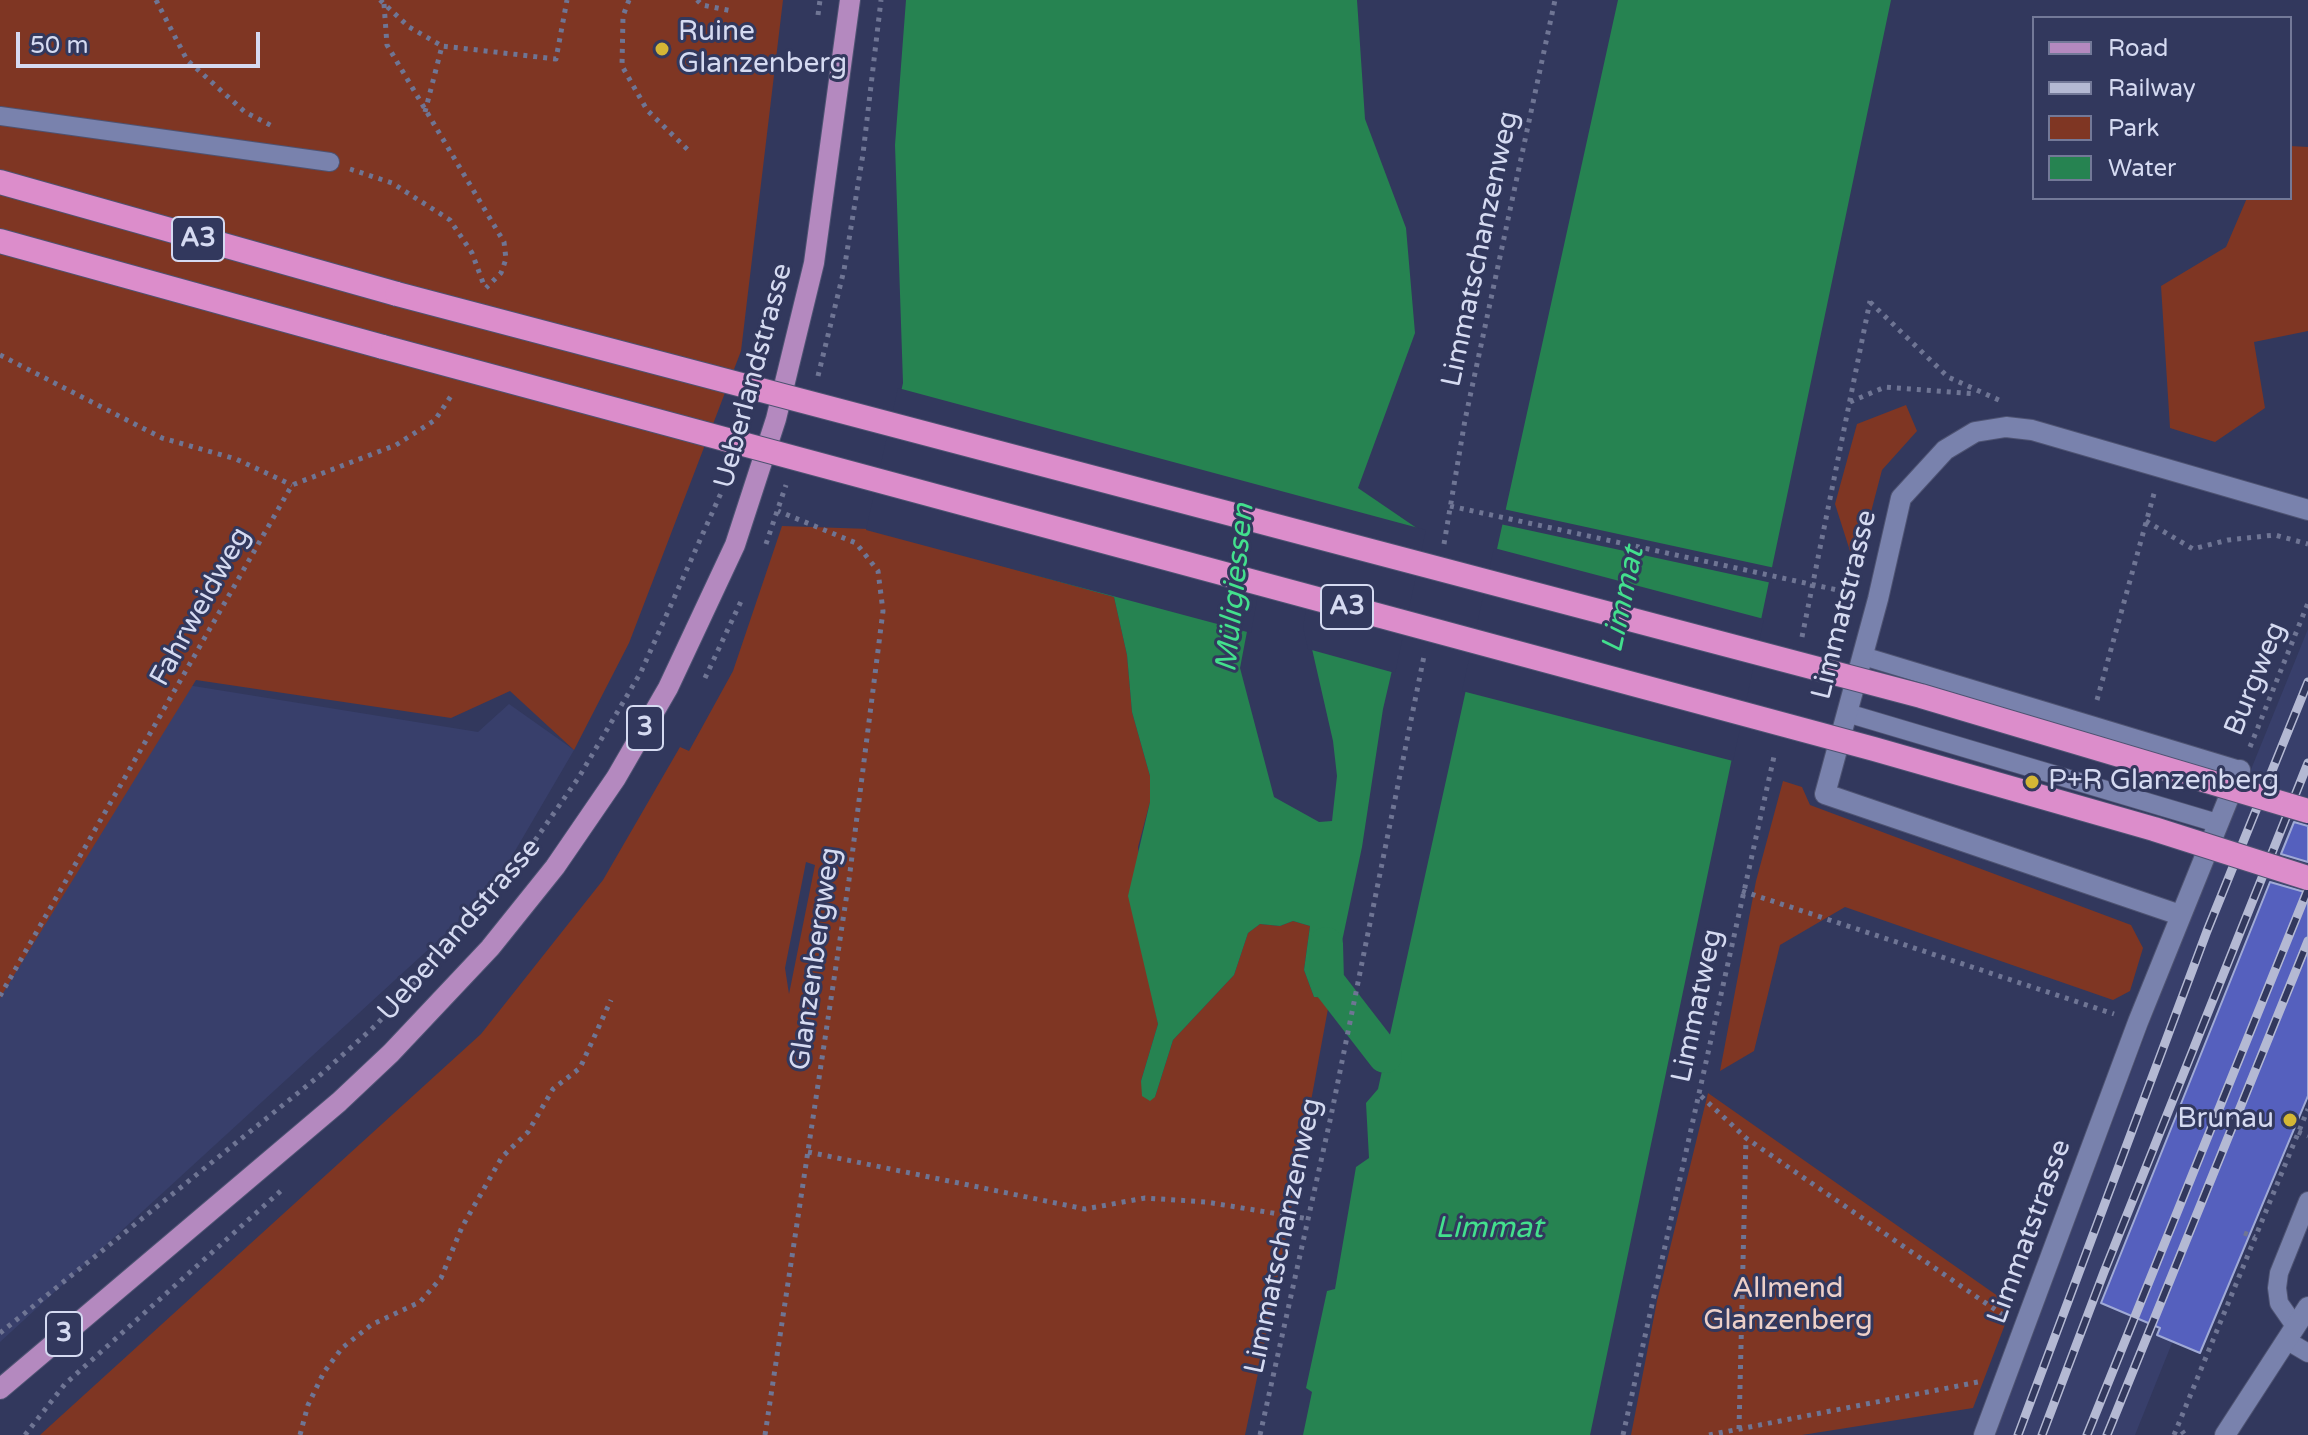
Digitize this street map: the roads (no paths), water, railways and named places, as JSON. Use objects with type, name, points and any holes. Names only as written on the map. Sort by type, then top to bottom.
[{"type":"highway","name":"A3","points":[[0,182],[397,294],[1921,696],[2308,811]]},
{"type":"highway","name":"A3","points":[[0,241],[1874,749],[2154,829],[2308,878]]},
{"type":"main road","name":"Ueberlandstrasse","points":[[0,1389],[339,1102],[391,1053],[490,948],[555,867],[616,778],[668,688],[735,545],[776,419],[814,263],[850,0]]},
{"type":"street","name":"Limmatstrasse","points":[[2180,915],[1825,794],[1878,599],[1901,498],[1945,450],[1975,432],[2006,427],[2032,430],[2308,510]]},
{"type":"street","name":"Limmatstrasse","points":[[1984,1435],[2138,1022],[2240,770]]},
{"type":"street","points":[[2225,1435],[2308,1307]]},
{"type":"lane","points":[[0,116],[330,162]]},
{"type":"lane","points":[[1863,656],[2240,770]]},
{"type":"lane","points":[[1847,713],[2217,823]]},
{"type":"lane","points":[[2308,1201],[2279,1273],[2277,1288],[2279,1303],[2291,1333],[2308,1353]]},
{"type":"water","points":[[906,0],[1357,0],[1365,119],[1406,228],[1415,333],[1358,488],[1424,533],[1383,709],[1362,847],[1330,998],[1314,997],[1304,970],[1310,926],[1293,921],[1280,926],[1260,924],[1248,933],[1234,975],[1173,1040],[1155,1097],[1150,1101],[1142,1096],[1141,1081],[1158,1024],[1128,896],[1150,802],[1150,776],[1132,712],[1127,655],[1114,597],[870,529],[903,383],[895,145]],"holes":[[[1259,569],[1314,583],[1307,627],[1333,741],[1337,776],[1332,821],[1319,822],[1274,797],[1240,668]]]},
{"type":"water","name":"Limmat","points":[[1618,0],[1891,0],[1590,1435],[1303,1435],[1312,1392],[1306,1388],[1327,1291],[1335,1289],[1356,1167],[1369,1158],[1366,1103],[1378,1089]]},
{"type":"waterway","name":"Müligiessen","points":[[1326,944],[1327,981],[1385,1056]]},
{"type":"railway","points":[[2018,1435],[2207,931],[2308,682]]},
{"type":"railway","points":[[2042,1435],[2308,763]]},
{"type":"railway","points":[[2087,1435],[2308,889]]},
{"type":"railway","points":[[2107,1435],[2308,941]]},
{"type":"place","name":"Ruine Glanzenberg","points":[[662,49]]},
{"type":"place","name":"P+R Glanzenberg","points":[[2032,782]]},
{"type":"place","name":"Brunau","points":[[2290,1120]]},
{"type":"park label","name":"Allmend Glanzenberg","points":[[1788,1306]]}]
